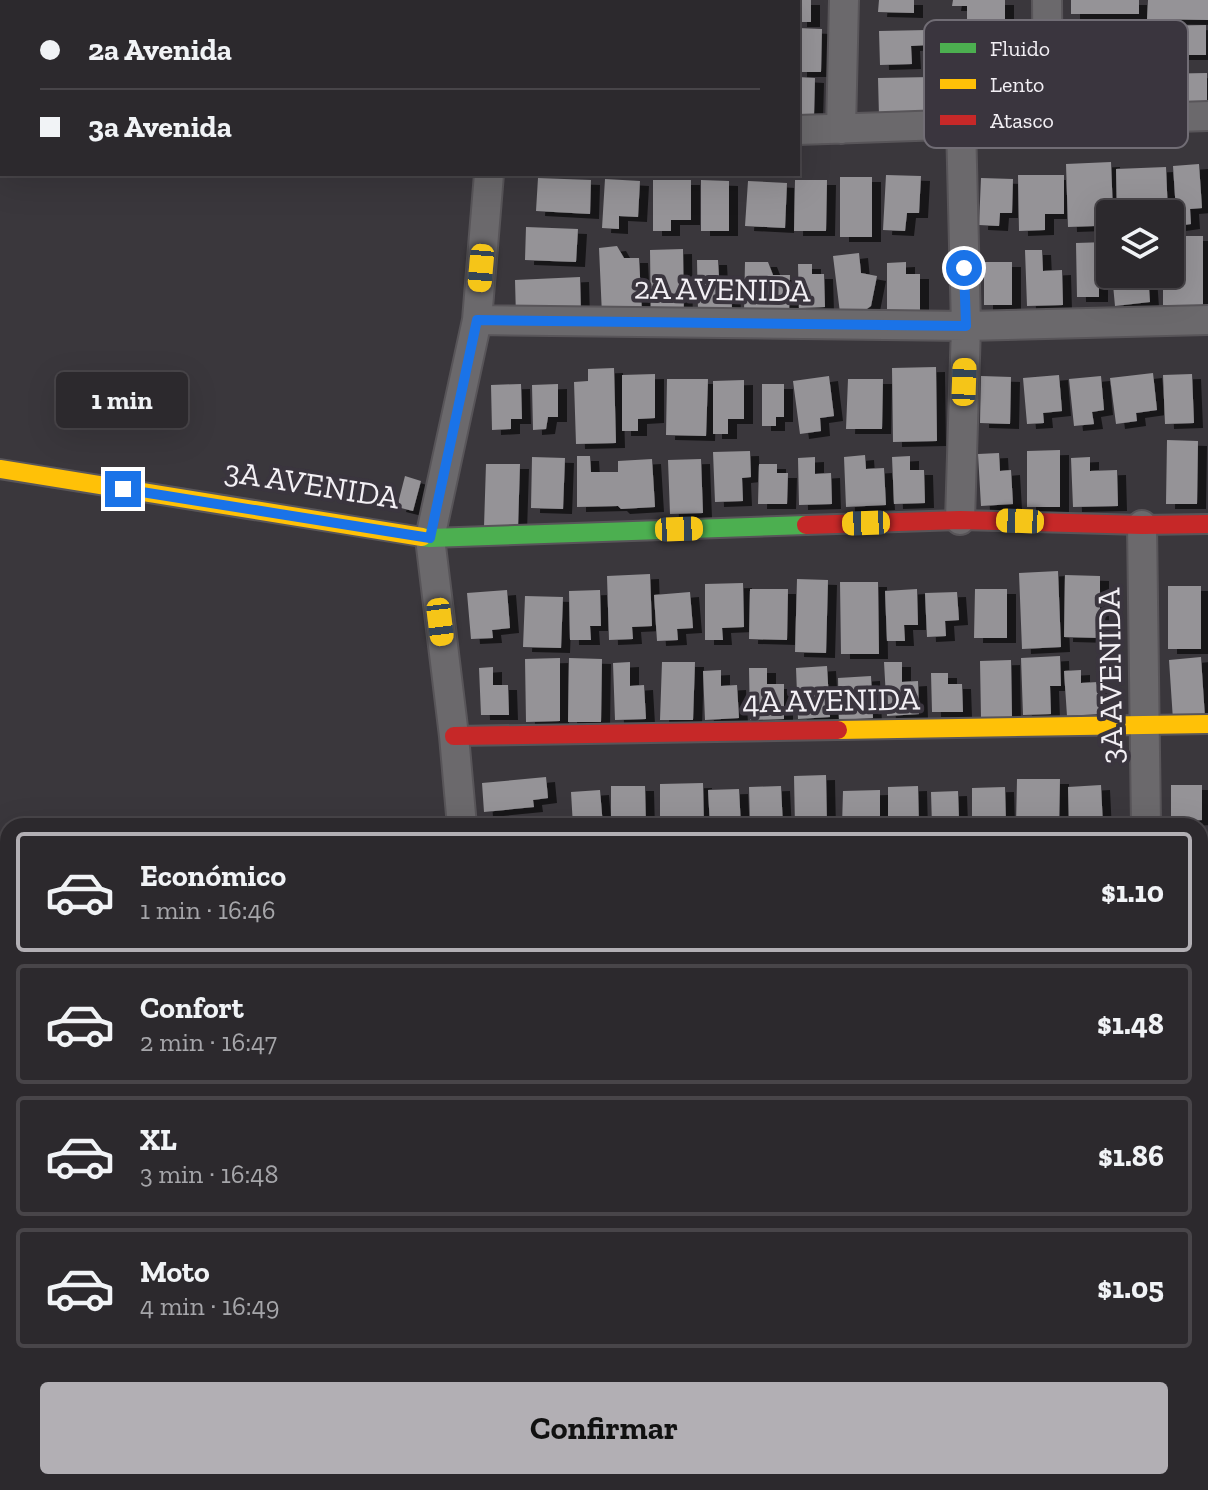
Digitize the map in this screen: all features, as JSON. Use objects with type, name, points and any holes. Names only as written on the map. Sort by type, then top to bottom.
[{"type":"street","points":[[841,129],[844,0]]},
{"type":"street","points":[[1047,0],[1047,20]]},
{"type":"street","points":[[1188,117],[1208,116]]},
{"type":"street","points":[[800,130],[924,126]]},
{"type":"street","points":[[960,520],[966,326],[962,148]]},
{"type":"street","points":[[461,818],[430,538],[477,320],[489,176]]},
{"type":"street","name":"2A AVENIDA","points":[[477,320],[966,326],[1208,320]]},
{"type":"street","name":"3A AVENIDA","points":[[0,469],[430,538],[960,520],[1208,524]]},
{"type":"street","name":"3A AVENIDA","points":[[1142,525],[1146,818]]},
{"type":"street","name":"4A AVENIDA","points":[[454,736],[1208,724]]},
{"type":"building","points":[[800,0],[811,0],[811,22],[800,22]]},
{"type":"building","points":[[879,0],[914,0],[914,13],[878,12]]},
{"type":"building","points":[[953,0],[1005,0],[1005,20],[967,20],[967,6],[952,6]]},
{"type":"building","points":[[1071,0],[1139,0],[1139,14],[1071,14]]},
{"type":"building","points":[[1148,0],[1208,0],[1208,20],[1147,19]]},
{"type":"building","points":[[1188,25],[1206,25],[1206,55],[1188,55]]},
{"type":"building","points":[[800,28],[822,29],[821,72],[800,72]]},
{"type":"building","points":[[924,30],[924,45],[911,46],[912,64],[880,65],[879,31]]},
{"type":"building","points":[[1188,73],[1207,73],[1207,106],[1188,106]]},
{"type":"building","points":[[800,77],[815,78],[814,115],[800,115]]},
{"type":"building","points":[[924,77],[924,114],[879,116],[878,78]]},
{"type":"building","points":[[1111,162],[1113,200],[1096,200],[1095,226],[1068,227],[1066,164]]},
{"type":"building","points":[[1199,164],[1202,208],[1190,209],[1191,224],[1184,225],[1184,200],[1175,200],[1173,166]]},
{"type":"building","points":[[1166,167],[1167,200],[1117,200],[1116,169]]},
{"type":"building","points":[[886,175],[921,176],[919,213],[907,213],[905,231],[883,230]]},
{"type":"building","points":[[1018,175],[1064,175],[1064,214],[1045,214],[1045,230],[1019,231]]},
{"type":"building","points":[[840,177],[872,177],[872,237],[840,237]]},
{"type":"building","points":[[538,178],[591,180],[590,214],[536,211]]},
{"type":"building","points":[[981,178],[1013,179],[1012,213],[1000,213],[999,226],[979,225]]},
{"type":"building","points":[[605,179],[640,181],[638,217],[619,216],[619,229],[602,228]]},
{"type":"building","points":[[653,180],[691,180],[691,220],[671,220],[671,231],[653,231]]},
{"type":"building","points":[[701,180],[729,181],[729,231],[701,231]]},
{"type":"building","points":[[795,180],[827,180],[826,231],[794,231]]},
{"type":"building","points":[[748,181],[787,183],[785,228],[745,226]]},
{"type":"building","points":[[526,227],[578,229],[576,262],[525,260]]},
{"type":"building","points":[[1184,236],[1203,236],[1203,305],[1163,305],[1163,288],[1184,288]]},
{"type":"building","points":[[1096,242],[1096,288],[1099,288],[1099,297],[1077,297],[1076,243]]},
{"type":"building","points":[[617,246],[624,258],[639,258],[642,313],[602,315],[599,248]]},
{"type":"building","points":[[683,249],[684,326],[651,327],[650,250]]},
{"type":"building","points":[[1025,250],[1042,250],[1043,271],[1062,270],[1063,305],[1027,306]]},
{"type":"building","points":[[859,253],[861,273],[877,276],[871,306],[864,311],[840,313],[833,256]]},
{"type":"building","points":[[697,260],[718,260],[719,278],[731,277],[732,310],[698,311]]},
{"type":"building","points":[[745,262],[768,262],[773,275],[790,275],[789,314],[744,313]]},
{"type":"building","points":[[906,262],[906,274],[920,274],[920,314],[887,314],[887,263]]},
{"type":"building","points":[[984,262],[1012,262],[1012,305],[984,305]]},
{"type":"building","points":[[798,264],[812,264],[812,274],[824,274],[825,307],[799,308]]},
{"type":"building","points":[[580,277],[581,314],[516,317],[515,280]]},
{"type":"building","points":[[1113,288],[1149,288],[1150,302],[1115,306]]},
{"type":"building","points":[[936,367],[937,441],[893,442],[892,368]]},
{"type":"building","points":[[614,368],[616,443],[576,444],[574,382],[588,381],[588,369]]},
{"type":"building","points":[[1153,373],[1157,410],[1136,413],[1137,421],[1116,424],[1110,378]]},
{"type":"building","points":[[655,374],[655,418],[638,419],[638,431],[622,431],[622,375]]},
{"type":"building","points":[[1192,374],[1194,423],[1165,424],[1163,375]]},
{"type":"building","points":[[1059,375],[1062,411],[1043,413],[1044,423],[1027,424],[1023,378]]},
{"type":"building","points":[[829,376],[834,416],[820,418],[821,431],[800,434],[793,381]]},
{"type":"building","points":[[981,376],[1011,377],[1010,424],[980,423]]},
{"type":"building","points":[[1101,376],[1104,410],[1092,412],[1094,424],[1074,426],[1069,379]]},
{"type":"building","points":[[667,379],[708,379],[706,436],[666,435]]},
{"type":"building","points":[[848,379],[883,379],[882,429],[846,429]]},
{"type":"building","points":[[744,380],[744,419],[728,419],[728,434],[713,434],[713,381]]},
{"type":"building","points":[[521,384],[522,419],[511,419],[511,429],[492,430],[491,385]]},
{"type":"building","points":[[558,384],[558,417],[548,417],[546,429],[533,430],[532,385]]},
{"type":"building","points":[[762,384],[784,384],[784,417],[776,417],[776,426],[762,426]]},
{"type":"building","points":[[1167,440],[1198,441],[1197,504],[1166,504]]},
{"type":"building","points":[[1060,450],[1060,507],[1027,507],[1027,451]]},
{"type":"building","points":[[750,451],[751,477],[742,478],[743,501],[715,502],[713,452]]},
{"type":"building","points":[[999,453],[1000,471],[1011,470],[1013,504],[981,506],[978,454]]},
{"type":"building","points":[[865,455],[866,469],[884,468],[886,505],[846,507],[844,457]]},
{"type":"building","points":[[577,456],[590,456],[591,472],[618,472],[618,461],[652,459],[655,507],[577,507]]},
{"type":"building","points":[[910,456],[910,470],[924,470],[925,503],[894,504],[892,457]]},
{"type":"building","points":[[532,457],[565,458],[563,509],[531,508]]},
{"type":"building","points":[[815,457],[815,474],[831,473],[832,504],[799,505],[798,458]]},
{"type":"building","points":[[1090,457],[1090,471],[1117,470],[1118,506],[1073,507],[1071,458]]},
{"type":"building","points":[[701,459],[703,513],[670,514],[668,460]]},
{"type":"building","points":[[486,464],[520,464],[518,527],[484,527]]},
{"type":"building","points":[[759,464],[777,464],[777,473],[788,473],[787,504],[758,504]]},
{"type":"building","points":[[405,476],[421,481],[413,511],[397,507]]},
{"type":"building","points":[[1058,571],[1061,647],[1022,649],[1019,573]]},
{"type":"building","points":[[650,574],[652,626],[632,627],[633,639],[609,640],[607,576]]},
{"type":"building","points":[[1065,575],[1100,576],[1100,638],[1064,637]]},
{"type":"building","points":[[797,579],[828,580],[826,653],[795,652]]},
{"type":"building","points":[[840,582],[878,582],[879,654],[841,654]]},
{"type":"building","points":[[743,583],[744,627],[722,628],[723,640],[705,640],[705,584]]},
{"type":"building","points":[[1168,586],[1201,586],[1201,649],[1168,649]]},
{"type":"building","points":[[750,589],[788,589],[787,640],[749,639]]},
{"type":"building","points":[[917,589],[918,625],[904,625],[905,641],[887,641],[885,591]]},
{"type":"building","points":[[975,589],[1007,589],[1007,638],[974,638]]},
{"type":"building","points":[[507,590],[510,628],[492,630],[493,638],[471,639],[467,593]]},
{"type":"building","points":[[600,590],[601,626],[590,626],[591,640],[570,640],[569,591]]},
{"type":"building","points":[[690,592],[693,628],[677,629],[678,640],[657,641],[654,595]]},
{"type":"building","points":[[957,592],[959,620],[945,621],[946,636],[927,637],[925,593]]},
{"type":"building","points":[[525,596],[563,597],[561,648],[523,647]]},
{"type":"building","points":[[1060,656],[1061,686],[1050,686],[1051,714],[1023,715],[1021,658]]},
{"type":"building","points":[[1201,657],[1205,718],[1173,720],[1169,660]]},
{"type":"building","points":[[560,658],[560,721],[526,722],[525,659]]},
{"type":"building","points":[[569,658],[602,659],[601,722],[568,722]]},
{"type":"building","points":[[1011,660],[1012,717],[981,718],[980,661]]},
{"type":"building","points":[[630,662],[630,686],[644,685],[646,719],[615,720],[613,663]]},
{"type":"building","points":[[662,662],[695,662],[693,720],[660,720]]},
{"type":"building","points":[[884,662],[902,662],[902,682],[918,681],[919,714],[887,716]]},
{"type":"building","points":[[827,666],[830,717],[798,719],[796,668]]},
{"type":"building","points":[[493,667],[493,685],[508,685],[509,715],[481,715],[479,668]]},
{"type":"building","points":[[749,668],[767,668],[767,684],[784,684],[784,719],[750,720]]},
{"type":"building","points":[[721,670],[721,686],[737,685],[739,718],[705,720],[703,671]]},
{"type":"building","points":[[1081,670],[1081,683],[1098,682],[1099,714],[1067,716],[1064,671]]},
{"type":"building","points":[[931,673],[948,673],[948,684],[962,684],[963,712],[932,712]]},
{"type":"building","points":[[871,676],[873,718],[839,720],[838,678]]},
{"type":"building","points":[[826,775],[827,818],[795,818],[794,776]]},
{"type":"building","points":[[546,777],[548,798],[533,800],[534,807],[484,812],[482,783]]},
{"type":"building","points":[[1017,779],[1060,779],[1059,818],[1016,818]]},
{"type":"building","points":[[703,783],[704,818],[660,818],[660,784]]},
{"type":"building","points":[[1101,785],[1103,818],[1069,818],[1068,787]]},
{"type":"building","points":[[1171,785],[1202,785],[1202,818],[1171,818]]},
{"type":"building","points":[[611,786],[645,786],[646,818],[611,818]]},
{"type":"building","points":[[781,786],[783,818],[750,818],[749,787]]},
{"type":"building","points":[[918,786],[919,818],[888,818],[888,787]]},
{"type":"building","points":[[1005,787],[1006,818],[972,818],[972,788]]},
{"type":"building","points":[[739,789],[741,818],[710,818],[708,790]]},
{"type":"building","points":[[600,790],[602,818],[573,818],[571,792]]},
{"type":"building","points":[[880,790],[880,818],[842,818],[843,791]]},
{"type":"building","points":[[958,791],[959,818],[932,818],[931,792]]},
{"type":"traffic: fast","points":[[422,537],[806,525]]},
{"type":"traffic: slow","points":[[0,469],[422,537]]},
{"type":"traffic: slow","points":[[838,730],[1208,724]]},
{"type":"traffic: jam","points":[[806,525],[960,520],[1208,524]]},
{"type":"traffic: jam","points":[[454,736],[838,730]]},
{"type":"route","points":[[123,489],[430,538],[477,320],[966,326],[964,268]]}]
